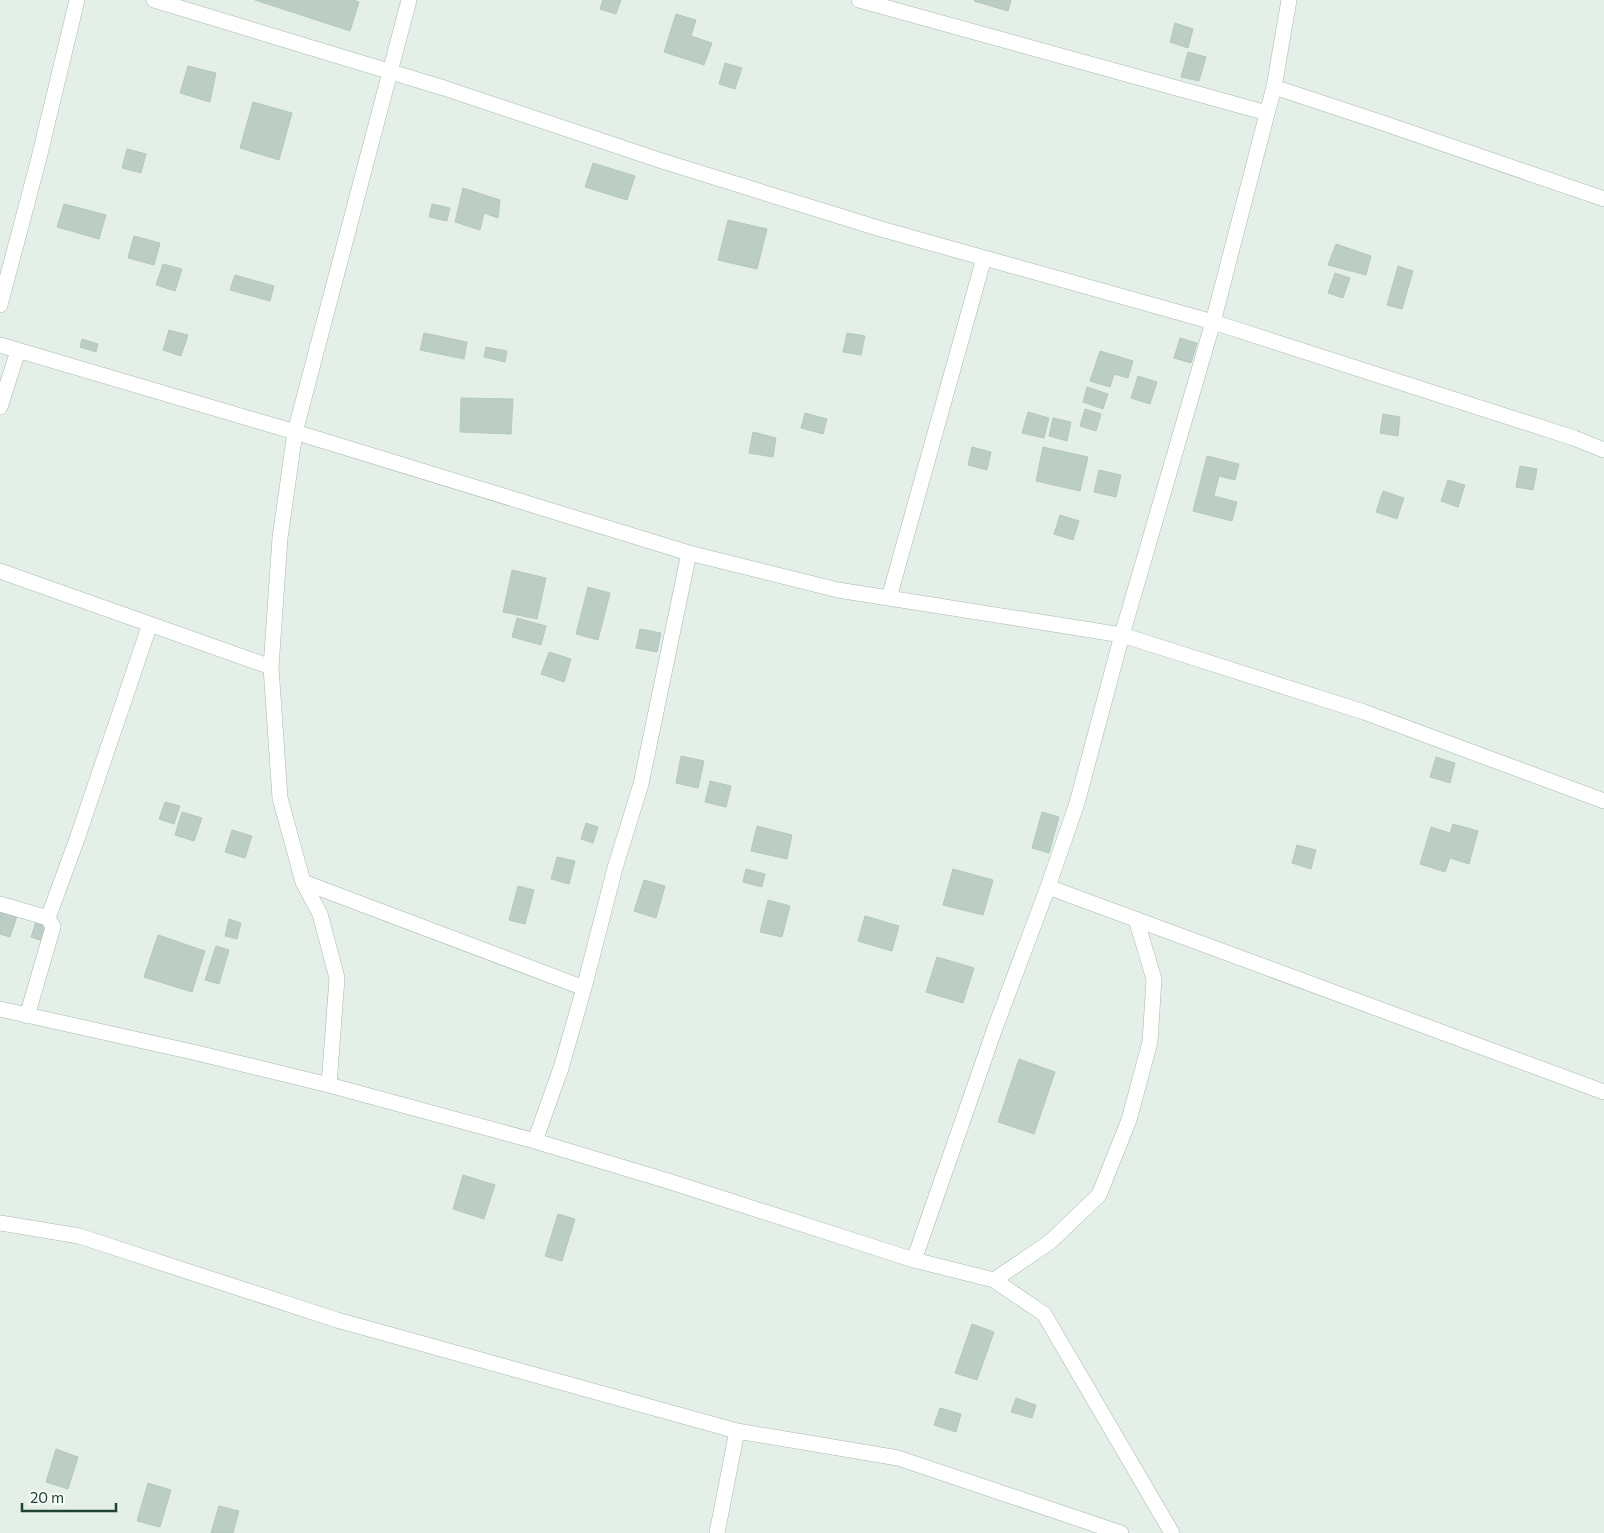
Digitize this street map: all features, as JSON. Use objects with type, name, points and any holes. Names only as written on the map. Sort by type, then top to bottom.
[{"type":"street","points":[[0,305],[38,162],[77,0]]},
{"type":"street","points":[[154,0],[390,72],[662,161],[852,220],[1213,322],[1574,438],[1604,450]]},
{"type":"street","points":[[329,1085],[337,978],[320,914],[303,882],[280,798],[271,666],[280,538],[295,432],[409,0]]},
{"type":"street","points":[[859,0],[1267,113]]},
{"type":"street","points":[[914,1260],[1077,802],[1122,635],[1213,322],[1274,87],[1289,0]]},
{"type":"street","points":[[1274,87],[1604,199]]},
{"type":"street","points":[[889,598],[984,258]]},
{"type":"street","points":[[0,345],[295,432],[689,553],[838,590],[1122,635],[1364,712],[1604,801]]},
{"type":"street","points":[[0,407],[18,351]]},
{"type":"street","points":[[535,1141],[561,1068],[615,868],[641,784],[689,553]]},
{"type":"street","points":[[0,571],[271,666]]},
{"type":"street","points":[[48,918],[77,840],[150,624]]},
{"type":"street","points":[[303,882],[584,988]]},
{"type":"street","points":[[1048,887],[1604,1092]]},
{"type":"street","points":[[0,904],[48,918],[54,927],[27,1016]]},
{"type":"street","points":[[994,1280],[1050,1242],[1100,1195],[1129,1120],[1150,1042],[1154,979],[1136,919]]},
{"type":"street","points":[[0,1009],[329,1085],[535,1141],[668,1181],[914,1260],[994,1280],[1044,1314],[1172,1533]]},
{"type":"street","points":[[0,1223],[79,1236],[338,1320],[737,1431],[898,1458],[1121,1533]]},
{"type":"street","points":[[717,1533],[737,1431]]},
{"type":"building","points":[[255,0],[353,0],[359,2],[350,31]]},
{"type":"building","points":[[603,0],[621,0],[616,14],[600,9]]},
{"type":"building","points":[[975,0],[1011,0],[1008,11]]},
{"type":"building","points":[[676,14],[696,20],[691,36],[712,43],[704,65],[664,52]]},
{"type":"building","points":[[1175,23],[1193,29],[1188,48],[1170,42]]},
{"type":"building","points":[[1188,52],[1206,57],[1199,81],[1181,77]]},
{"type":"building","points":[[725,63],[742,68],[735,89],[719,84]]},
{"type":"building","points":[[188,66],[216,73],[210,102],[180,93]]},
{"type":"building","points":[[253,102],[292,113],[279,160],[240,148]]},
{"type":"building","points":[[127,149],[146,154],[141,173],[122,168]]},
{"type":"building","points":[[593,163],[635,176],[627,200],[585,187]]},
{"type":"building","points":[[463,188],[500,200],[498,218],[484,213],[480,230],[455,222]]},
{"type":"building","points":[[64,204],[106,215],[99,239],[57,227]]},
{"type":"building","points":[[432,204],[450,208],[447,221],[429,217]]},
{"type":"building","points":[[728,220],[767,229],[757,269],[718,260]]},
{"type":"building","points":[[134,236],[160,243],[154,265],[128,258]]},
{"type":"building","points":[[1336,244],[1371,256],[1366,275],[1328,265]]},
{"type":"building","points":[[163,264],[182,269],[175,291],[156,285]]},
{"type":"building","points":[[1398,266],[1413,271],[1402,309],[1387,305]]},
{"type":"building","points":[[1335,273],[1350,278],[1343,298],[1328,293]]},
{"type":"building","points":[[235,275],[274,286],[270,301],[230,290]]},
{"type":"building","points":[[169,330],[188,335],[181,356],[163,350]]},
{"type":"building","points":[[424,333],[467,342],[464,359],[420,350]]},
{"type":"building","points":[[847,333],[865,336],[861,355],[843,352]]},
{"type":"building","points":[[1180,338],[1197,343],[1191,363],[1174,358]]},
{"type":"building","points":[[82,339],[98,344],[96,352],[80,347]]},
{"type":"building","points":[[486,347],[507,351],[505,362],[484,357]]},
{"type":"building","points":[[1100,351],[1133,361],[1128,378],[1114,374],[1110,387],[1090,381]]},
{"type":"building","points":[[1138,376],[1157,382],[1150,404],[1131,398]]},
{"type":"building","points":[[1087,387],[1108,394],[1103,409],[1083,402]]},
{"type":"building","points":[[461,398],[513,399],[511,434],[460,432]]},
{"type":"building","points":[[1085,409],[1101,414],[1096,431],[1080,426]]},
{"type":"building","points":[[1028,412],[1049,418],[1044,438],[1022,433]]},
{"type":"building","points":[[805,413],[827,419],[823,434],[801,428]]},
{"type":"building","points":[[1383,414],[1400,417],[1398,436],[1380,433]]},
{"type":"building","points":[[1053,418],[1071,422],[1067,441],[1049,436]]},
{"type":"building","points":[[753,432],[776,438],[773,457],[749,453]]},
{"type":"building","points":[[972,447],[991,452],[987,470],[968,465]]},
{"type":"building","points":[[1043,447],[1088,457],[1080,491],[1036,481]]},
{"type":"building","points":[[1207,456],[1239,464],[1235,480],[1219,476],[1214,496],[1237,502],[1232,521],[1193,511]]},
{"type":"building","points":[[1520,466],[1537,469],[1533,490],[1516,487]]},
{"type":"building","points":[[1099,470],[1121,475],[1116,497],[1094,492]]},
{"type":"building","points":[[1448,480],[1465,485],[1458,507],[1441,501]]},
{"type":"building","points":[[1383,491],[1404,498],[1397,519],[1376,512]]},
{"type":"building","points":[[1060,515],[1079,521],[1073,540],[1054,534]]},
{"type":"building","points":[[512,570],[546,578],[537,619],[503,612]]},
{"type":"building","points":[[588,587],[610,593],[598,640],[576,634]]},
{"type":"building","points":[[517,618],[546,626],[541,645],[512,637]]},
{"type":"building","points":[[640,629],[661,633],[657,652],[636,648]]},
{"type":"building","points":[[549,652],[571,659],[564,682],[541,674]]},
{"type":"building","points":[[681,756],[704,761],[698,788],[676,783]]},
{"type":"building","points":[[1436,757],[1455,763],[1450,783],[1430,777]]},
{"type":"building","points":[[710,781],[731,786],[726,807],[705,802]]},
{"type":"building","points":[[165,802],[180,806],[174,824],[159,819]]},
{"type":"building","points":[[182,812],[202,818],[194,841],[175,835]]},
{"type":"building","points":[[1042,812],[1059,817],[1049,853],[1032,848]]},
{"type":"building","points":[[586,823],[598,827],[593,843],[581,839]]},
{"type":"building","points":[[1453,824],[1478,831],[1469,864],[1450,858],[1445,872],[1420,864],[1431,827],[1450,833]]},
{"type":"building","points":[[757,826],[792,835],[787,859],[751,851]]},
{"type":"building","points":[[232,830],[252,836],[245,858],[225,852]]},
{"type":"building","points":[[1297,845],[1316,850],[1311,869],[1292,863]]},
{"type":"building","points":[[557,857],[575,861],[569,884],[551,879]]},
{"type":"building","points":[[746,869],[765,874],[762,887],[743,882]]},
{"type":"building","points":[[953,869],[993,880],[983,915],[943,905]]},
{"type":"building","points":[[644,880],[665,886],[656,918],[634,911]]},
{"type":"building","points":[[518,886],[534,890],[525,924],[509,920]]},
{"type":"building","points":[[768,900],[790,906],[782,937],[760,932]]},
{"type":"building","points":[[0,911],[17,916],[10,937],[0,934]]},
{"type":"building","points":[[865,916],[899,926],[892,951],[858,941]]},
{"type":"building","points":[[229,919],[241,923],[237,939],[225,936]]},
{"type":"building","points":[[36,922],[51,927],[46,942],[31,937]]},
{"type":"building","points":[[158,935],[205,951],[192,992],[144,977]]},
{"type":"building","points":[[216,946],[229,950],[219,984],[205,980]]},
{"type":"building","points":[[937,957],[974,968],[963,1003],[926,992]]},
{"type":"building","points":[[1019,1059],[1055,1072],[1034,1134],[998,1122]]},
{"type":"building","points":[[463,1175],[495,1185],[484,1219],[453,1209]]},
{"type":"building","points":[[558,1214],[575,1219],[562,1261],[545,1256]]},
{"type":"building","points":[[972,1324],[994,1332],[977,1380],[955,1373]]},
{"type":"building","points":[[1016,1398],[1036,1405],[1032,1418],[1011,1412]]},
{"type":"building","points":[[940,1408],[961,1414],[956,1432],[934,1425]]},
{"type":"building","points":[[56,1449],[78,1457],[68,1489],[46,1482]]},
{"type":"building","points":[[148,1483],[171,1490],[160,1527],[137,1521]]},
{"type":"building","points":[[219,1506],[239,1511],[233,1533],[211,1533]]}]
